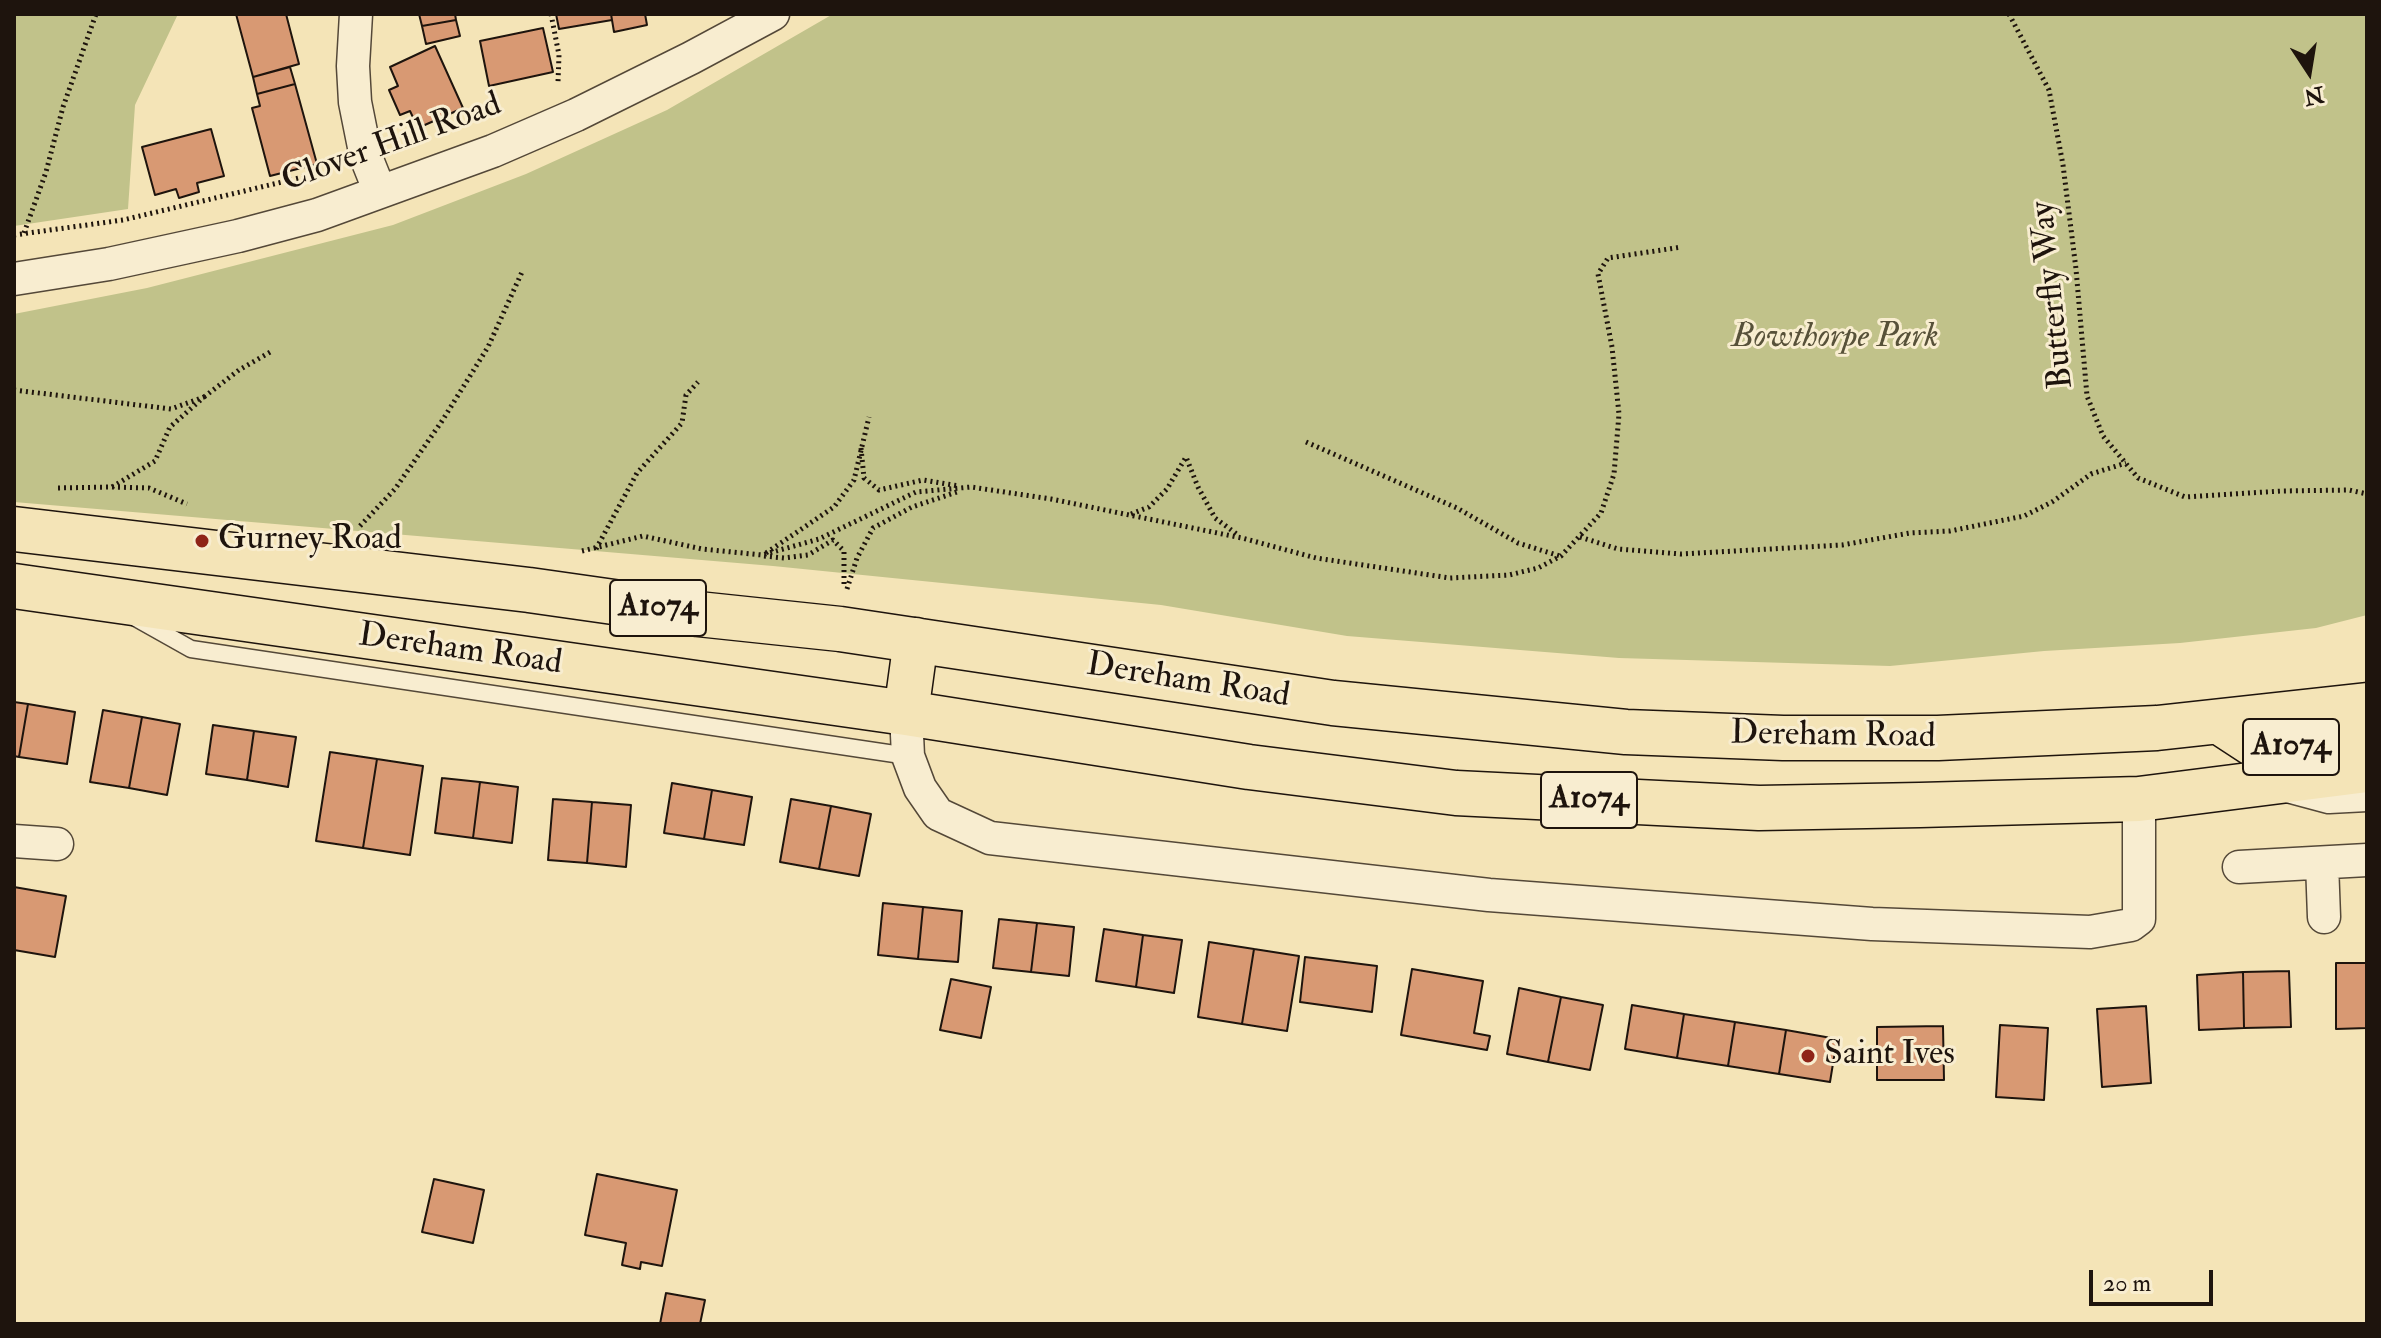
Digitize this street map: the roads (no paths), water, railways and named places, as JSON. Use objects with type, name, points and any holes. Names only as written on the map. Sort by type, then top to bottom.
[{"type":"highway","name":"Dereham Road","points":[[14,529],[916,640],[1333,703],[1626,732],[1783,738],[1938,738],[2157,728],[2367,705]]},
{"type":"highway","name":"Dereham Road","points":[[14,586],[907,735],[1249,767],[1456,793],[1759,808],[2139,799],[2367,770]]},
{"type":"highway","points":[[907,735],[916,640]]},
{"type":"highway","name":"A1074","points":[[2221,722],[2252,743],[2279,747],[2309,748],[2367,740]]},
{"type":"street","points":[[356,14],[353,66],[355,102],[366,157],[380,192]]},
{"type":"street","name":"Clover Hill Road","points":[[14,279],[109,264],[317,215],[493,151],[576,115],[773,14]]},
{"type":"street","points":[[907,735],[920,788],[938,814],[990,838],[1489,895],[1872,924],[2090,932],[2131,925],[2139,919],[2139,799]]},
{"type":"street","name":"Dereham Road","points":[[2277,783],[2329,797],[2367,795]]},
{"type":"street","points":[[14,841],[57,844]]},
{"type":"street","points":[[2239,867],[2367,860]]},
{"type":"street","points":[[2322,863],[2324,917]]},
{"type":"place","name":"Gurney Road","points":[[202,541]]},
{"type":"place","name":"Saint Ives","points":[[1808,1056]]},
{"type":"park label","name":"Bowthorpe Park","points":[[1835,339]]}]
